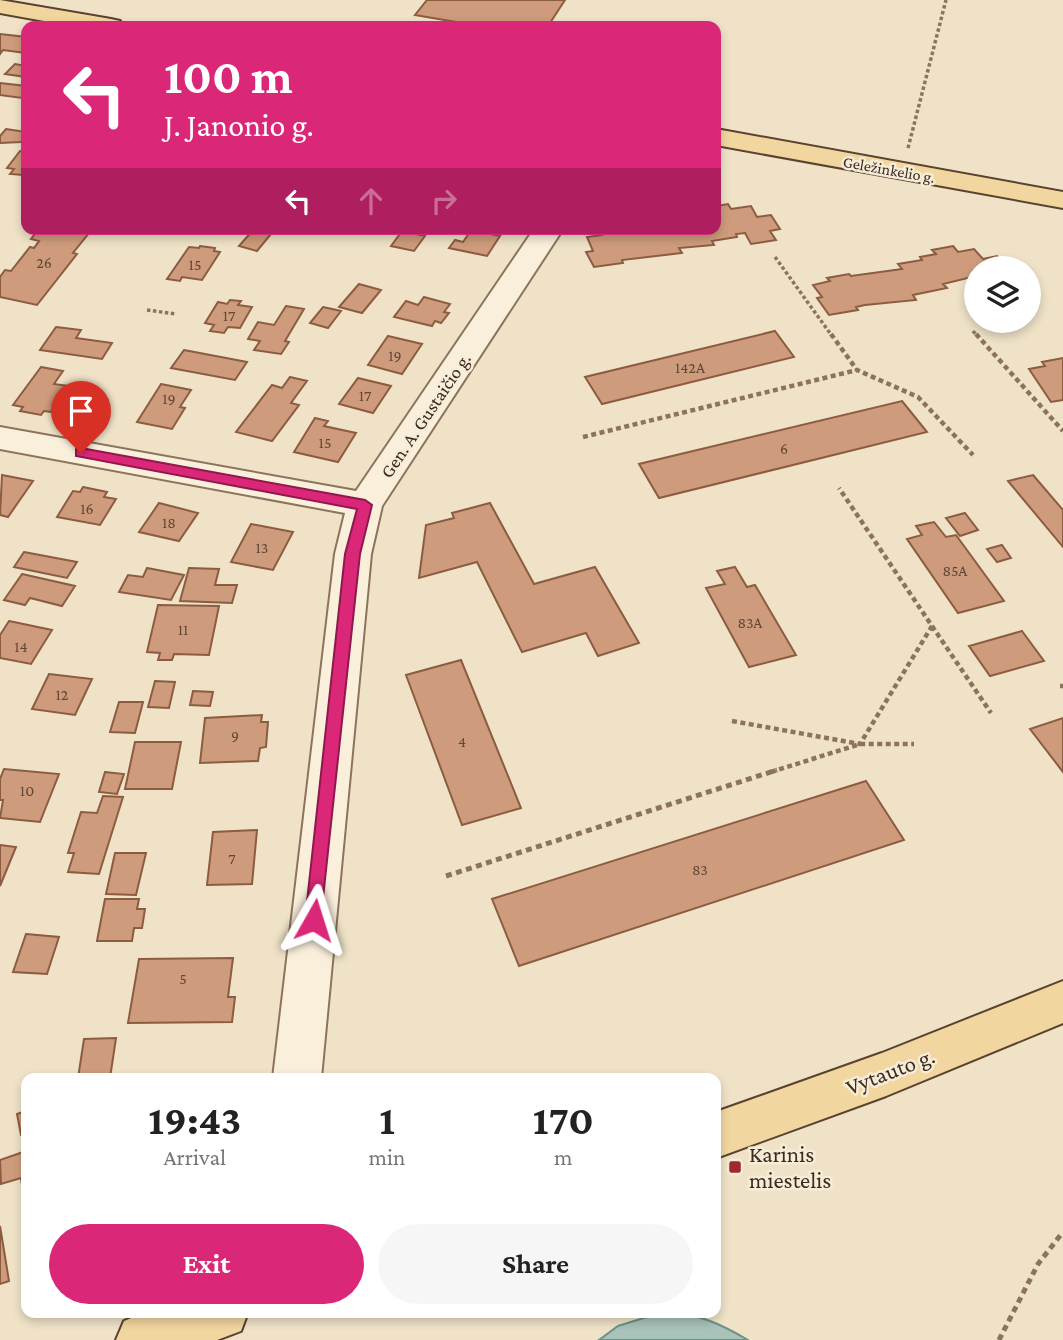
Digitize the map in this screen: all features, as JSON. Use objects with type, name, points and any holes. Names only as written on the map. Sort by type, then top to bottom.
[{"type":"main road","points":[[0,6],[83,21]]},
{"type":"main road","name":"Geležinkelio g.","points":[[721,138],[1063,200]]},
{"type":"main road","name":"Vytauto g.","points":[[721,1133],[886,1073],[1063,1002]]},
{"type":"main road","points":[[143,1340],[205,1318]]},
{"type":"street","name":"Gen. A. Gustaičio g.","points":[[298,1073],[353,554],[365,505],[545,235]]},
{"type":"street","points":[[0,438],[365,505]]},
{"type":"path","points":[[902,171],[946,0]]},
{"type":"path","points":[[775,257],[857,370],[918,397],[973,455]]},
{"type":"path","points":[[147,310],[176,314]]},
{"type":"path","points":[[975,333],[1063,431]]},
{"type":"path","points":[[583,437],[857,370]]},
{"type":"path","points":[[839,488],[991,713]]},
{"type":"path","points":[[446,876],[860,744],[932,626]]},
{"type":"path","points":[[732,720],[860,744],[914,744]]},
{"type":"path","points":[[999,1340],[1038,1264],[1063,1232]]},
{"type":"water","points":[[644,1318],[700,1318],[748,1340],[599,1340],[618,1326]]},
{"type":"building","points":[[427,0],[565,0],[551,21],[450,21],[415,15]]},
{"type":"building","points":[[0,34],[21,36],[21,52],[3,50],[0,54]]},
{"type":"building","points":[[15,64],[21,65],[21,76],[5,74]]},
{"type":"building","points":[[0,83],[21,85],[21,98],[0,95]]},
{"type":"building","points":[[6,129],[21,131],[21,142],[0,143],[0,136]]},
{"type":"building","points":[[21,151],[21,175],[10,174],[14,169],[7,168]]},
{"type":"building","points":[[728,204],[731,209],[751,206],[757,217],[771,215],[780,229],[770,231],[776,240],[751,244],[745,233],[736,234],[737,237],[712,241],[714,245],[679,248],[682,253],[622,260],[623,263],[594,267],[586,252],[593,251],[587,237],[602,235],[721,235],[721,205]]},
{"type":"building","points":[[34,235],[87,235],[73,253],[77,254],[37,305],[0,297],[0,277],[5,270],[11,271],[30,247],[34,248],[39,241],[31,239]]},
{"type":"building","points":[[249,235],[270,235],[257,251],[239,246]]},
{"type":"building","points":[[399,235],[425,236],[414,251],[391,246]]},
{"type":"building","points":[[468,235],[500,236],[487,256],[449,248],[455,240],[463,242]]},
{"type":"building","points":[[953,246],[958,252],[974,249],[980,256],[964,256],[964,279],[943,284],[947,288],[913,295],[916,300],[865,305],[856,307],[858,310],[829,315],[817,298],[822,297],[813,285],[830,281],[827,278],[902,269],[898,264],[922,260],[920,257],[936,254],[932,250]]},
{"type":"building","points":[[189,247],[215,248],[214,251],[220,252],[202,280],[182,277],[180,281],[167,279]]},
{"type":"building","points":[[359,284],[381,290],[362,313],[339,307]]},
{"type":"building","points":[[424,297],[450,304],[444,312],[449,313],[441,323],[435,321],[432,326],[394,317],[406,301],[418,305]]},
{"type":"building","points":[[230,300],[241,301],[238,305],[252,307],[240,328],[228,327],[224,333],[210,331],[214,325],[205,323],[218,302],[227,304]]},
{"type":"building","points":[[286,306],[304,309],[285,341],[289,342],[281,354],[254,350],[260,341],[248,339],[258,322],[274,325]]},
{"type":"building","points":[[323,307],[341,311],[328,328],[310,323]]},
{"type":"building","points":[[56,327],[81,330],[76,338],[112,343],[102,359],[40,350]]},
{"type":"building","points":[[775,331],[794,357],[602,404],[585,377]]},
{"type":"building","points":[[388,336],[422,344],[402,374],[368,365]]},
{"type":"building","points":[[184,350],[247,362],[235,380],[171,368]]},
{"type":"building","points":[[1063,358],[1063,400],[1051,402],[1029,369],[1045,366],[1042,362]]},
{"type":"building","points":[[41,367],[63,371],[54,384],[69,386],[51,412],[44,411],[41,415],[20,411],[23,407],[13,405]]},
{"type":"building","points":[[290,377],[307,381],[291,403],[299,405],[272,441],[236,432],[272,385],[282,388]]},
{"type":"building","points":[[358,378],[391,386],[373,413],[339,404]]},
{"type":"building","points":[[161,384],[191,390],[180,407],[185,408],[172,429],[137,422]]},
{"type":"building","points":[[82,395],[107,400],[89,425],[69,421],[80,405],[76,404]]},
{"type":"building","points":[[902,401],[927,432],[659,498],[639,464]]},
{"type":"building","points":[[315,418],[328,421],[324,426],[356,433],[338,462],[294,452]]},
{"type":"building","points":[[2,475],[33,481],[8,517],[0,515]]},
{"type":"building","points":[[1033,475],[1063,510],[1063,547],[1008,481]]},
{"type":"building","points":[[83,487],[107,492],[104,497],[116,499],[100,525],[57,517],[73,491],[80,492]]},
{"type":"building","points":[[159,503],[198,513],[179,541],[139,532]]},
{"type":"building","points":[[490,503],[534,584],[595,567],[639,643],[598,656],[586,633],[522,652],[477,562],[419,578],[426,525],[454,518],[452,513]]},
{"type":"building","points":[[965,513],[978,530],[960,536],[946,518]]},
{"type":"building","points":[[934,522],[946,537],[956,535],[1004,601],[958,613],[907,539],[922,535],[916,526]]},
{"type":"building","points":[[251,524],[293,532],[273,570],[231,562]]},
{"type":"building","points":[[1002,545],[1011,558],[997,562],[987,549]]},
{"type":"building","points":[[24,552],[77,562],[67,578],[14,567]]},
{"type":"building","points":[[735,567],[747,587],[755,585],[796,655],[749,667],[706,588],[725,584],[717,571]]},
{"type":"building","points":[[147,568],[184,575],[171,600],[119,592],[128,575],[143,577]]},
{"type":"building","points":[[189,568],[219,569],[215,585],[237,585],[232,603],[180,601]]},
{"type":"building","points":[[22,574],[75,586],[62,606],[30,598],[25,605],[4,600]]},
{"type":"building","points":[[158,605],[219,606],[209,655],[174,654],[172,660],[158,660],[160,653],[147,652]]},
{"type":"building","points":[[9,621],[52,630],[31,664],[0,658],[0,635]]},
{"type":"building","points":[[1022,631],[1044,661],[990,676],[969,646]]},
{"type":"building","points":[[461,660],[521,808],[462,825],[406,675]]},
{"type":"building","points":[[49,674],[92,679],[75,715],[32,709]]},
{"type":"building","points":[[155,681],[175,682],[169,708],[148,707]]},
{"type":"building","points":[[193,691],[213,692],[210,706],[190,705]]},
{"type":"building","points":[[119,702],[143,702],[135,733],[110,732]]},
{"type":"building","points":[[262,715],[261,722],[268,722],[266,747],[260,748],[258,761],[200,763],[205,718]]},
{"type":"building","points":[[1063,718],[1063,772],[1030,729]]},
{"type":"building","points":[[135,742],[181,742],[172,789],[125,789]]},
{"type":"building","points":[[4,769],[59,774],[40,822],[0,818],[3,800],[0,800],[0,779]]},
{"type":"building","points":[[105,772],[124,774],[117,794],[99,792]]},
{"type":"building","points":[[866,781],[904,840],[519,966],[492,899]]},
{"type":"building","points":[[103,796],[123,797],[99,874],[68,872],[74,853],[68,853],[81,812],[97,813]]},
{"type":"building","points":[[257,830],[252,884],[207,885],[213,832]]},
{"type":"building","points":[[0,845],[16,847],[0,886]]},
{"type":"building","points":[[115,853],[146,853],[136,895],[106,894]]},
{"type":"building","points":[[105,899],[139,899],[137,909],[145,909],[142,928],[134,928],[132,941],[97,941]]},
{"type":"building","points":[[26,934],[59,937],[47,974],[13,972]]},
{"type":"building","points":[[233,958],[228,997],[235,997],[232,1022],[128,1023],[139,959]]},
{"type":"building","points":[[116,1038],[111,1073],[79,1073],[84,1039]]},
{"type":"building","points":[[21,1113],[21,1135],[17,1114]]},
{"type":"building","points":[[21,1153],[21,1178],[1,1184],[0,1160]]},
{"type":"building","points":[[0,1226],[9,1281],[0,1284]]},
{"type":"place","name":"Karinis miestelis","points":[[735,1167]]},
{"type":"route","points":[[81,453],[365,505],[353,554],[314,920]]}]
